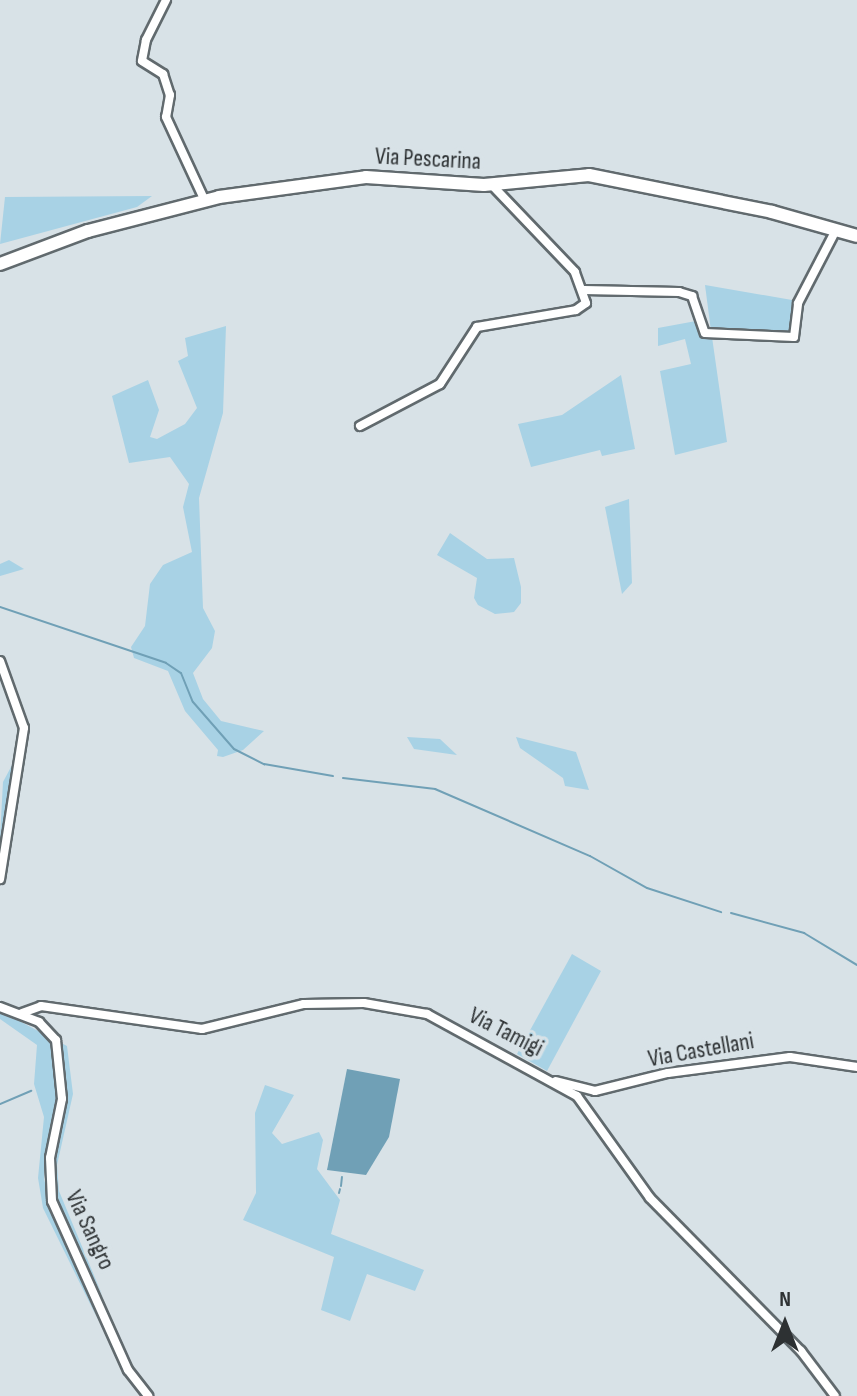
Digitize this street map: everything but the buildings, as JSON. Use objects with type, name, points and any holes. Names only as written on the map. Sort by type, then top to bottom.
[{"type":"street","points":[[166,0],[146,40],[142,61],[163,74],[170,95],[166,117],[205,201]]},
{"type":"street","name":"Via Pescarina","points":[[0,264],[88,231],[205,201],[366,177],[492,185],[560,175],[601,177],[857,236]]},
{"type":"street","points":[[360,426],[440,384],[477,327],[581,308],[584,290],[575,272],[492,185]]},
{"type":"street","points":[[584,290],[679,292],[692,296],[705,333],[794,337],[798,303],[836,230]]},
{"type":"street","points":[[0,661],[24,728],[0,879]]},
{"type":"street","name":"Via Tamigi","points":[[22,1013],[41,1006],[202,1029],[304,1004],[364,1003],[427,1014],[554,1080],[577,1096],[650,1198],[801,1351],[835,1396]]},
{"type":"street","name":"Via Sangro","points":[[0,1007],[22,1013],[48,1029],[61,1061],[62,1099],[48,1180],[52,1201],[128,1370],[148,1396]]},
{"type":"street","name":"Via Castellani","points":[[554,1080],[595,1091],[668,1073],[790,1057],[857,1067]]},
{"type":"shaded area","points":[[152,196],[137,207],[0,244],[5,197]]},
{"type":"shaded area","points":[[705,285],[792,300],[791,335],[711,331]]},
{"type":"shaded area","points":[[696,321],[702,335],[712,337],[727,442],[675,455],[660,371],[691,364],[685,339],[658,346],[658,328]]},
{"type":"shaded area","points":[[226,326],[223,413],[199,498],[203,608],[215,631],[212,648],[193,673],[203,699],[221,721],[264,731],[243,750],[223,757],[217,756],[218,750],[185,711],[168,671],[134,658],[131,647],[145,626],[150,584],[163,565],[192,552],[183,507],[189,484],[170,457],[129,463],[112,396],[148,380],[159,410],[150,437],[157,439],[185,424],[197,408],[178,361],[188,356],[185,338]]},
{"type":"shaded area","points":[[621,375],[635,449],[602,456],[600,450],[531,467],[518,424],[562,415]]},
{"type":"shaded area","points":[[629,499],[632,583],[622,594],[605,507]]},
{"type":"shaded area","points":[[450,533],[487,559],[514,558],[521,587],[521,603],[514,612],[495,614],[478,605],[474,598],[477,578],[437,555]]},
{"type":"shaded area","points":[[9,560],[24,569],[0,576],[0,564]]},
{"type":"shaded area","points":[[407,737],[440,739],[457,755],[414,749]]},
{"type":"shaded area","points":[[516,737],[576,752],[589,790],[565,786],[563,778],[520,748]]},
{"type":"shaded area","points":[[19,752],[8,834],[0,838],[3,782]]},
{"type":"shaded area","points":[[572,954],[601,971],[547,1071],[517,1054]]},
{"type":"shaded area","points":[[0,1011],[67,1046],[73,1094],[57,1165],[59,1191],[103,1297],[53,1195],[51,1159],[45,1159],[44,1179],[56,1222],[98,1320],[43,1208],[38,1178],[44,1117],[34,1084],[37,1045],[0,1019]]},
{"type":"shaded area","points":[[347,1069],[400,1079],[389,1137],[366,1175],[327,1170]]},
{"type":"shaded area","points":[[265,1085],[294,1095],[272,1133],[282,1144],[319,1132],[323,1140],[317,1169],[340,1200],[331,1234],[424,1270],[415,1291],[367,1274],[350,1321],[321,1310],[334,1257],[243,1220],[256,1193],[255,1113]]},
{"type":"waterway","points":[[0,607],[166,663],[181,673],[193,702],[234,749],[264,764],[333,776]]},
{"type":"waterway","points":[[343,778],[435,789],[590,856],[647,888],[721,912]]},
{"type":"waterway","points":[[731,913],[804,933],[857,965]]},
{"type":"waterway","points":[[0,1104],[31,1091]]},
{"type":"waterway","points":[[341,1186],[342,1177]]},
{"type":"waterway","points":[[339,1193],[340,1189]]}]
